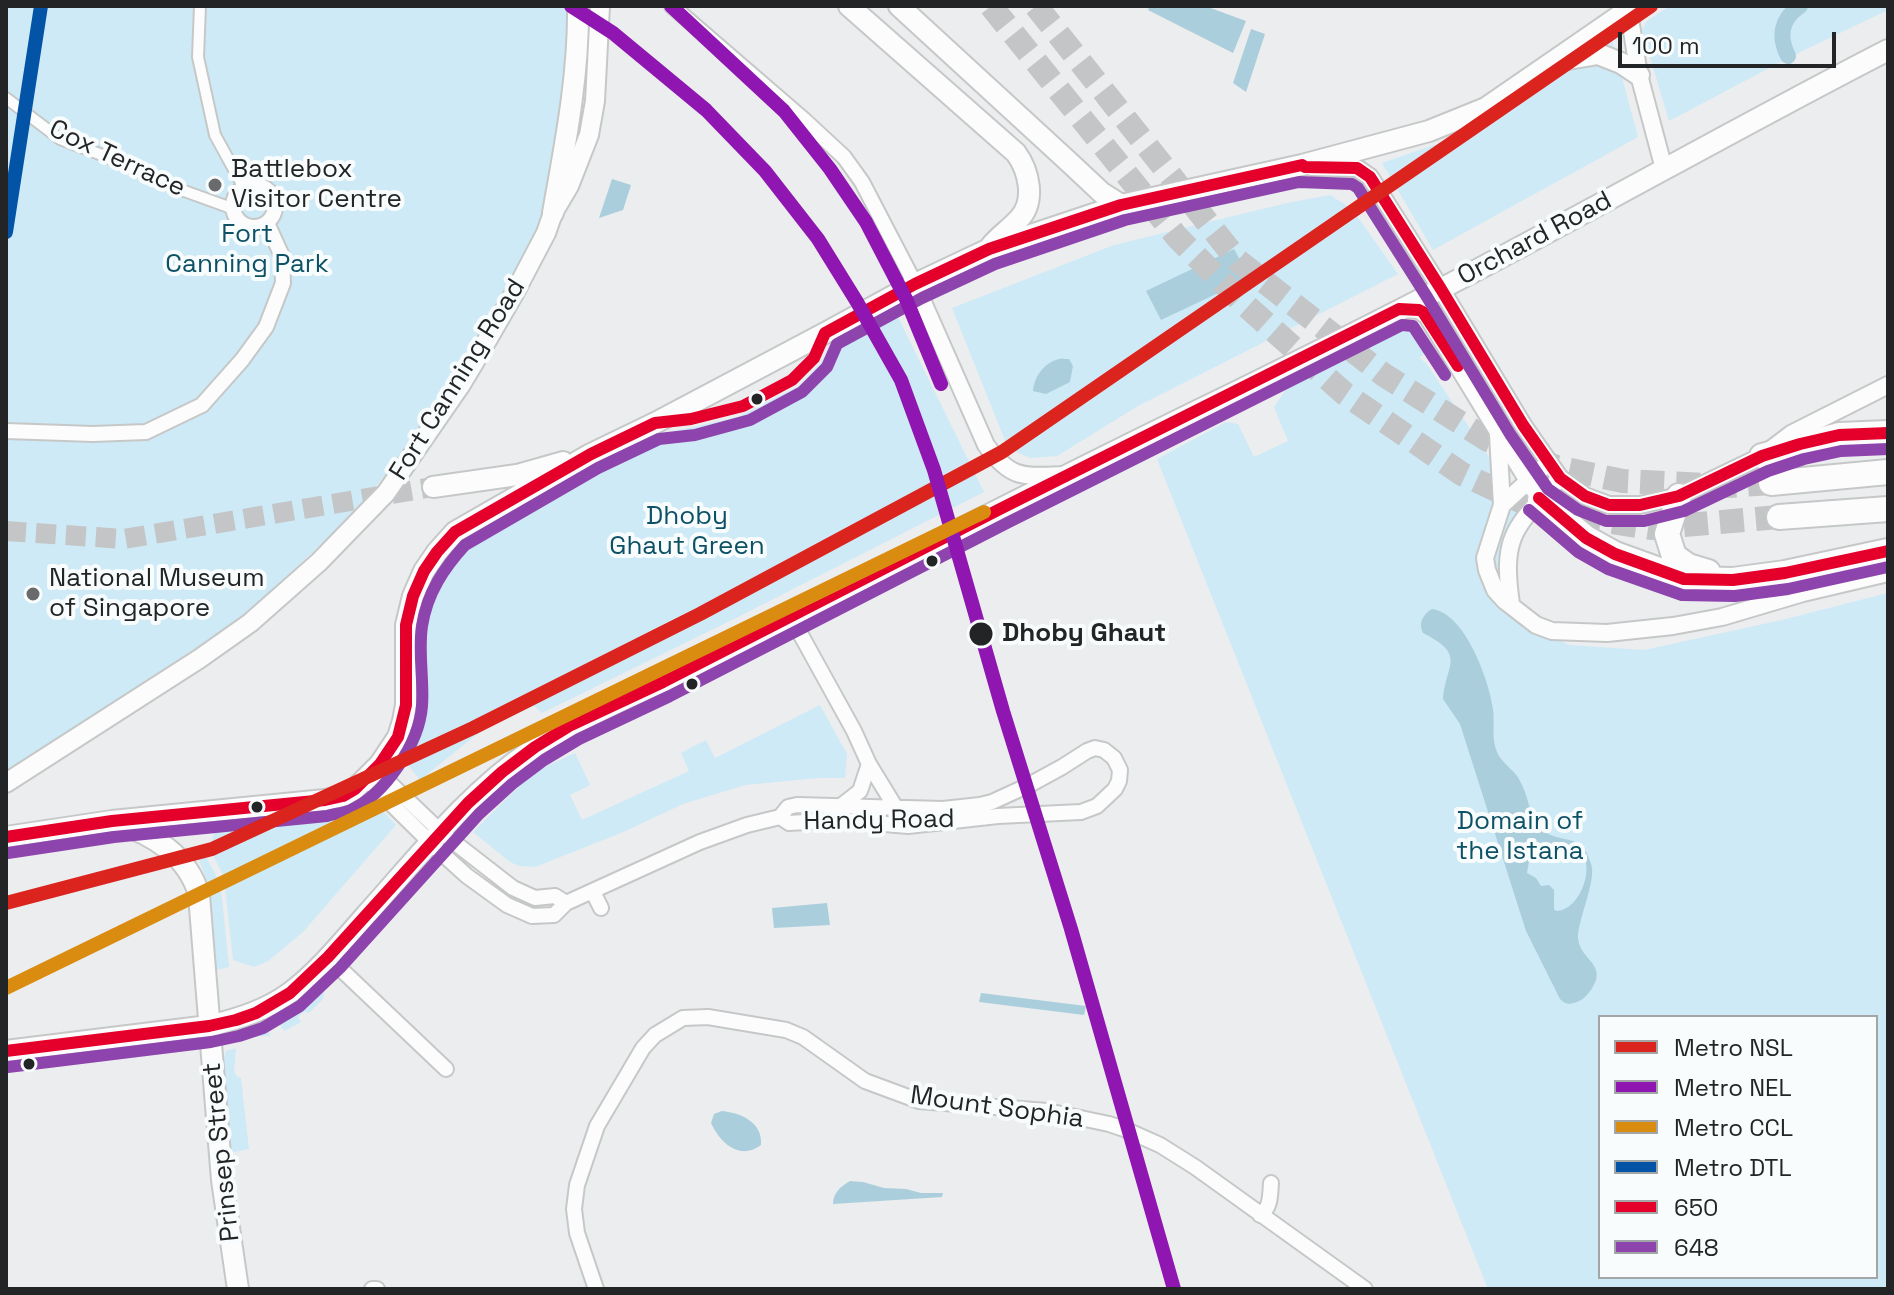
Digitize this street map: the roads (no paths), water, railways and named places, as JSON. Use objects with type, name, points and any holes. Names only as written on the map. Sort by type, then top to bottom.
[{"type":"highway","points":[[1762,456],[1839,435],[1888,433]]},
{"type":"highway","points":[[1771,483],[1888,472]]},
{"type":"highway","points":[[1534,491],[1586,538],[1646,567],[1684,579],[1733,580],[1785,573],[1888,551]]},
{"type":"highway","points":[[1679,496],[1667,534],[1674,556],[1688,566],[1733,580]]},
{"type":"highway","points":[[1779,517],[1888,509]]},
{"type":"main road","points":[[552,218],[572,92],[578,6]]},
{"type":"main road","name":"Fort Canning Road","points":[[6,783],[250,623],[319,562],[386,493],[460,386],[515,292],[569,186],[589,135],[595,101],[600,6]]},
{"type":"main road","points":[[849,6],[1016,153],[1023,163],[1029,187],[1022,217],[989,249]]},
{"type":"main road","points":[[899,6],[1102,193],[1121,205]]},
{"type":"main road","points":[[8,835],[112,821],[325,800],[349,792],[370,774],[398,737],[406,705],[406,625],[413,596],[424,571],[455,532],[591,454],[915,284],[989,249],[1121,205],[1302,165],[1429,131],[1461,119],[1486,108],[1625,9]]},
{"type":"main road","name":"Orchard Road","points":[[6,1051],[209,1026],[256,1013],[290,993],[328,957],[435,837],[502,772],[571,725],[663,682],[1067,475],[1441,289],[1888,50]]},
{"type":"main road","points":[[1554,62],[1598,54],[1621,63],[1639,75]]},
{"type":"main road","points":[[973,116],[994,94]]},
{"type":"main road","points":[[433,487],[517,475],[591,454]]},
{"type":"main road","name":"Fort Canning Road","points":[[6,798],[57,749]]},
{"type":"main road","name":"Prinsep Street","points":[[112,821],[135,829],[177,855],[195,881],[199,895],[222,1180],[238,1289]]},
{"type":"street","points":[[200,6],[198,57],[215,135],[244,188]]},
{"type":"street","points":[[672,6],[803,119],[852,166],[915,284],[986,445],[998,461],[1012,472],[1026,476],[1067,475]]},
{"type":"street","points":[[1625,9],[1664,169]]},
{"type":"street","name":"Cox Terrace","points":[[6,98],[60,139],[234,209]]},
{"type":"street","points":[[1302,165],[1357,168],[1370,177],[1523,425],[1560,478],[1585,496],[1609,505],[1640,505],[1679,496],[1762,456],[1791,434],[1888,385]]},
{"type":"street","points":[[244,188],[264,188],[273,197],[274,211],[267,223],[260,226],[246,225],[236,216],[234,209],[234,201],[244,188]]},
{"type":"street","points":[[6,431],[146,432],[202,405],[266,327],[283,283],[282,256],[267,223]]},
{"type":"street","points":[[1399,309],[1419,310],[1427,316],[1534,491]]},
{"type":"street","points":[[1497,433],[1502,505],[1485,558],[1487,570],[1495,590],[1505,601],[1536,625],[1552,631],[1607,633],[1673,626],[1722,617],[1803,593],[1888,573]]},
{"type":"street","points":[[1511,604],[1507,563],[1511,540],[1549,462]]},
{"type":"street","points":[[1502,505],[1560,478]]},
{"type":"street","points":[[791,617],[869,764],[908,826]]},
{"type":"street","name":"Handy Road","points":[[370,774],[435,837],[513,888],[535,898],[555,896],[566,903],[710,838],[780,817],[788,807],[842,805],[943,809],[992,802],[1095,748],[1104,750],[1114,758],[1120,770],[1115,789],[1097,806],[1081,812],[998,816],[908,826],[838,820],[789,823],[780,817]]},
{"type":"street","points":[[842,805],[860,791],[869,764]]},
{"type":"street","points":[[593,892],[601,908]]},
{"type":"street","points":[[328,957],[446,1069]]},
{"type":"street","name":"Mount Sophia","points":[[596,1289],[577,1233],[574,1209],[577,1185],[597,1126],[643,1048],[655,1035],[683,1018],[708,1017],[786,1030],[803,1037],[865,1081],[919,1101],[1047,1111],[1109,1124],[1160,1145],[1195,1167],[1352,1284],[1365,1289]]},
{"type":"street","points":[[1260,1215],[1269,1203],[1271,1183]]},
{"type":"waterway","points":[[1788,56],[1783,42],[1783,28],[1789,16],[1800,6]]},
{"type":"tunnel","points":[[991,6],[1177,237],[1243,303],[1345,394],[1462,474],[1544,512],[1651,528],[1779,517]]},
{"type":"tunnel","points":[[1036,6],[1238,261],[1384,375],[1488,440],[1556,467],[1623,481],[1728,486],[1771,483]]},
{"type":"tunnel","points":[[6,531],[124,539],[433,487]]},
{"type":"metro line","name":"DTL","points":[[6,232],[41,6]]},
{"type":"metro line","name":"NEL","points":[[571,6],[613,33],[706,110],[765,171],[818,239],[901,380],[934,470],[1174,1289]]},
{"type":"metro line","name":"NEL","points":[[671,6],[784,111],[830,169],[866,222],[906,299],[941,384]]},
{"type":"metro line","name":"NSL","points":[[6,903],[212,849],[473,728],[700,614],[1002,452],[1651,6]]},
{"type":"metro line","name":"CCL","points":[[6,988],[984,512]]},
{"type":"place","name":"Battlebox Visitor Centre","points":[[215,185]]},
{"type":"place","name":"National Museum of Singapore","points":[[33,594]]},
{"type":"place","name":"Dhoby Ghaut","points":[[981,634]]},
{"type":"park label","name":"Fort Canning Park","points":[[247,250]]},
{"type":"park label","name":"Dhoby Ghaut Green","points":[[687,532]]},
{"type":"park label","name":"Domain of the Istana","points":[[1520,837]]}]
